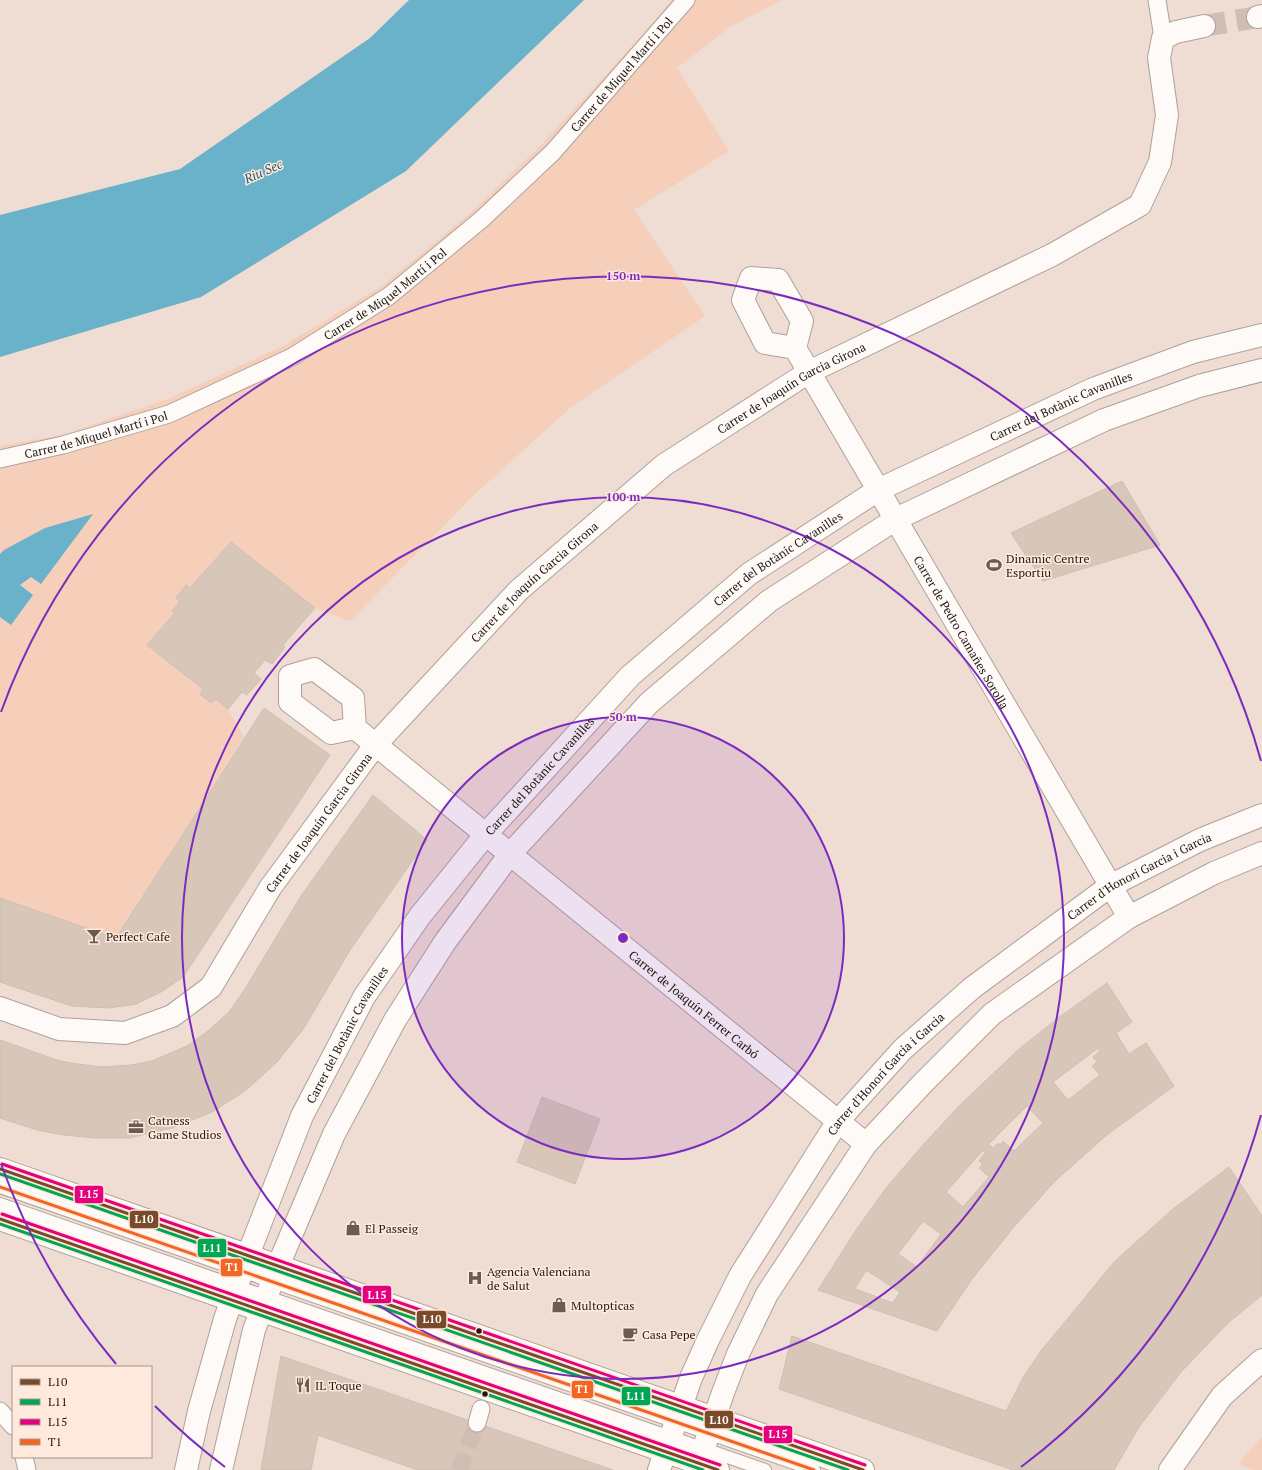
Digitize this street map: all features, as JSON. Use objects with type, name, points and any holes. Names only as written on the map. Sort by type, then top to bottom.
[{"type":"street","name":"Carrer de Miquel Martí i Pol","points":[[0,459],[63,445],[169,414],[292,357],[389,296],[482,219],[552,152],[686,0]]},
{"type":"street","name":"Carrer de Joaquín Garcia Girona","points":[[0,1008],[59,1029],[125,1033],[172,1016],[211,986],[270,888],[376,744],[519,590],[664,465],[809,372],[1052,255],[1140,205],[1160,162],[1167,115],[1159,58],[1163,38],[1157,0]]},
{"type":"street","points":[[1163,38],[1176,32],[1204,26]]},
{"type":"street","name":"Carrer del Botànic Cavanilles","points":[[186,1470],[199,1411],[225,1319],[240,1278],[302,1116],[364,996],[420,916],[486,834],[630,676],[749,574],[878,490],[1093,389],[1193,352],[1262,335]]},
{"type":"street","name":"Carrer de Pedro Camañes Sorolla","points":[[795,348],[1129,917]]},
{"type":"street","points":[[221,1470],[254,1330],[269,1288],[334,1134],[395,1020],[445,942],[510,854],[649,703],[769,601],[896,520],[1104,420],[1199,386],[1262,370]]},
{"type":"street","name":"Carrer de Joaquín Ferrer Carbó","points":[[355,728],[866,1144]]},
{"type":"street","name":"Carrer d'Honori Garcia i Garcia","points":[[671,1438],[691,1378],[740,1276],[838,1121],[903,1049],[972,988],[1110,886],[1200,840],[1262,815]]},
{"type":"street","points":[[706,1450],[738,1354],[767,1294],[866,1144],[923,1083],[992,1014],[1129,917],[1214,873],[1262,853]]},
{"type":"street","points":[[0,1169],[240,1278],[671,1438],[706,1450],[863,1470]]},
{"type":"street","points":[[0,1220],[240,1278],[706,1450]]},
{"type":"street","points":[[1170,1470],[1222,1396],[1262,1360]]},
{"type":"street","points":[[0,1411],[12,1425]]},
{"type":"street","points":[[24,1458],[27,1470]]},
{"type":"lane","points":[[0,1186],[240,1278]]},
{"type":"lane","points":[[0,1204],[240,1278]]},
{"type":"lane","points":[[706,1450],[765,1470]]},
{"type":"lane","points":[[706,1450],[814,1470]]},
{"type":"shaded area","points":[[672,0],[782,0],[731,26],[677,68],[729,151],[634,210],[705,316],[570,408],[475,494],[350,621],[315,608],[231,542],[190,588],[186,585],[176,597],[180,602],[172,611],[175,613],[147,645],[203,689],[200,694],[211,703],[216,699],[228,709],[244,737],[121,930],[116,935],[109,936],[0,898],[0,446],[61,435],[168,399],[283,346],[382,286],[475,209],[541,145],[635,43]]},
{"type":"shaded area","points":[[1262,1437],[1262,1470],[1255,1470],[1238,1464]]},
{"type":"water","name":"Riu Sec","points":[[409,0],[584,0],[406,171],[201,297],[0,357],[0,215],[180,169],[370,38]]},
{"type":"water","points":[[93,514],[41,584],[31,577],[20,585],[33,595],[11,625],[0,617],[0,554],[4,550],[45,528]]},
{"type":"building","points":[[1122,481],[1160,545],[1043,581],[1011,533]]},
{"type":"building","points":[[231,542],[315,608],[283,645],[285,647],[272,664],[265,660],[254,673],[261,679],[247,695],[242,692],[228,709],[216,699],[211,703],[200,694],[203,689],[147,645],[175,613],[172,611],[180,602],[176,598],[186,585],[190,588]]},
{"type":"building","points":[[264,708],[330,755],[183,977],[161,992],[136,1004],[109,1008],[72,1006],[0,982],[0,898],[109,936],[118,935]]},
{"type":"building","points":[[373,795],[427,840],[350,950],[304,1028],[277,1062],[245,1091],[212,1112],[172,1128],[129,1138],[95,1138],[64,1135],[37,1130],[0,1118],[0,1040],[60,1061],[102,1067],[131,1065],[152,1061],[187,1046],[208,1031],[229,1012],[245,989],[301,896]]},
{"type":"building","points":[[1107,983],[1132,1022],[1116,1033],[1129,1054],[1146,1043],[1174,1086],[1108,1134],[1056,1180],[1013,1228],[972,1279],[937,1331],[818,1290],[856,1230],[887,1187],[923,1145],[959,1106],[1018,1050],[1058,1018]],"holes":[[[1098,1048],[1100,1051],[1093,1057],[1097,1062],[1092,1066],[1100,1075],[1068,1100],[1053,1082]],[[1027,1106],[1043,1123],[1014,1151],[1003,1141],[1001,1144],[997,1144],[993,1148],[989,1144]],[[983,1150],[985,1153],[979,1161],[983,1164],[979,1168],[989,1177],[963,1207],[946,1192]],[[923,1221],[941,1234],[917,1267],[898,1254]],[[866,1270],[900,1292],[893,1303],[855,1289]]]},
{"type":"building","points":[[542,1097],[600,1119],[575,1184],[517,1162]]},
{"type":"building","points":[[1229,1167],[1262,1216],[1262,1295],[1228,1323],[1181,1372],[1139,1427],[1114,1470],[1013,1470],[779,1389],[792,1336],[1006,1411],[1024,1376],[1041,1351],[1115,1261],[1173,1209]]},
{"type":"building","points":[[281,1356],[613,1470],[418,1470],[318,1435],[311,1470],[261,1470]]},
{"type":"tunnel","points":[[1204,26],[1258,17]]},
{"type":"tunnel","points":[[459,1470],[477,1423]]},
{"type":"transit line","name":"L15","points":[[2,1164],[865,1465]]},
{"type":"transit line","name":"L10","points":[[0,1169],[863,1470]]},
{"type":"transit line","name":"L11","points":[[0,1174],[848,1470]]},
{"type":"transit line","name":"T1","points":[[0,1187],[814,1470]]},
{"type":"transit line","name":"L15","points":[[2,1214],[720,1465]]},
{"type":"transit line","name":"L10","points":[[0,1219],[718,1470]]},
{"type":"transit line","name":"L11","points":[[0,1224],[703,1470]]},
{"type":"place","name":"Dinamic Centre Esportiu","points":[[994,565]]},
{"type":"place","name":"Perfect Cafe","points":[[94,936]]},
{"type":"place","name":"Catness Game Studios","points":[[136,1127]]},
{"type":"place","name":"El Passeig","points":[[353,1228]]},
{"type":"place","name":"Agencia Valenciana de Salut","points":[[475,1278]]},
{"type":"place","name":"Multopticas","points":[[559,1305]]},
{"type":"place","name":"Casa Pepe","points":[[630,1334]]},
{"type":"place","name":"IL Toque","points":[[303,1385]]}]
